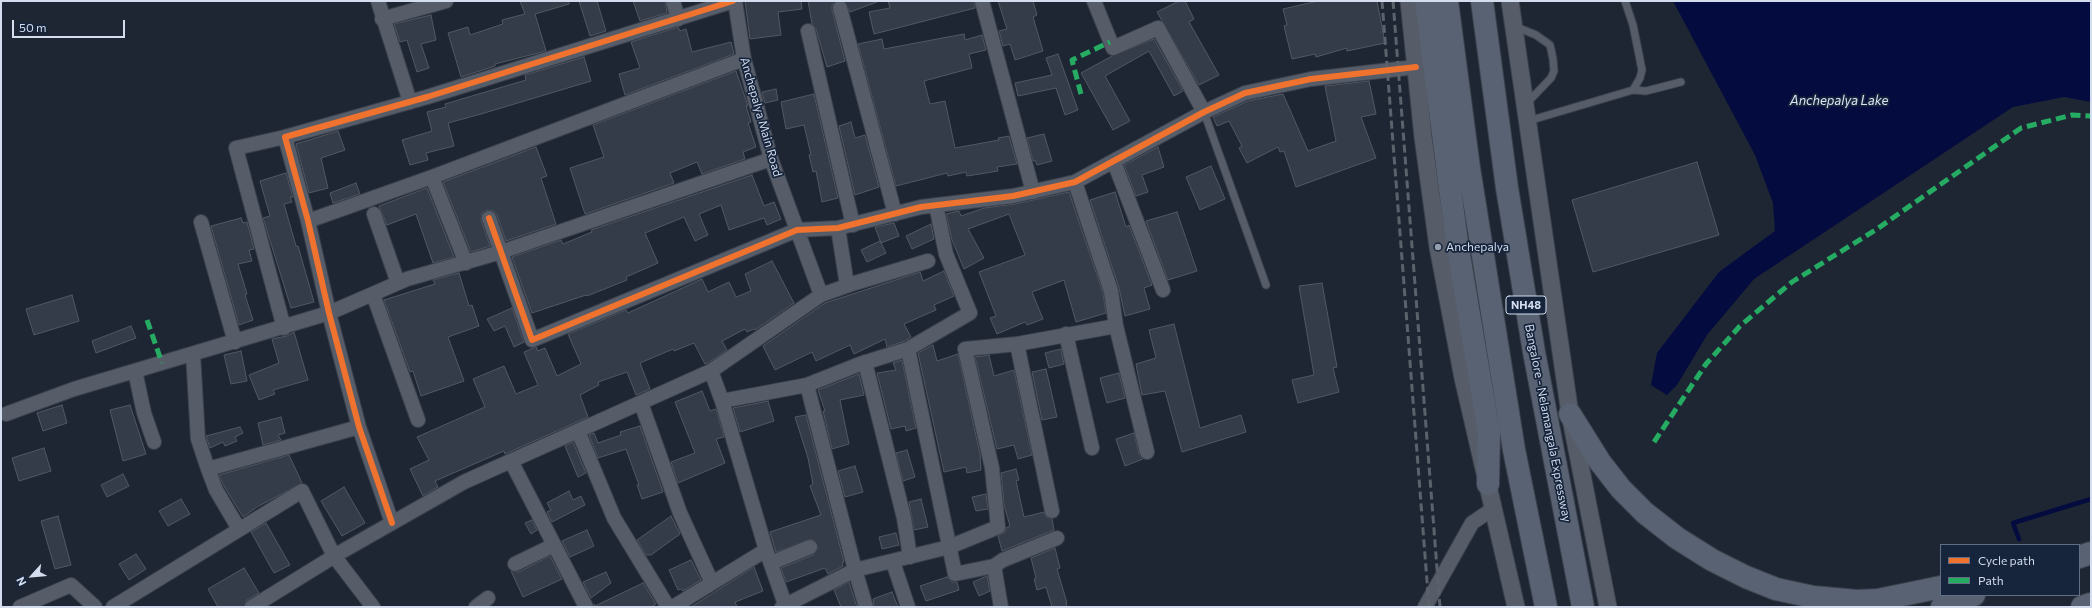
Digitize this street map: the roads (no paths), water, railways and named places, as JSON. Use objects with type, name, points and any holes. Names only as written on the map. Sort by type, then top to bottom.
[{"type":"highway","points":[[1426,1],[1458,243],[1489,433],[1488,484]]},
{"type":"highway","name":"NH48","points":[[1447,1],[1469,168],[1514,450],[1546,607]]},
{"type":"highway","name":"Bangalore - Nelamangala Expressway","points":[[1482,1],[1507,188],[1528,321],[1583,607]]},
{"type":"highway","points":[[1570,414],[1600,462],[1617,484],[1645,512],[1677,538],[1712,560],[1746,577],[1784,591],[1813,597],[1857,601],[1885,598],[1940,586]]},
{"type":"highway","points":[[2080,557],[2091,553]]},
{"type":"highway","points":[[1942,607],[1971,596]]},
{"type":"highway","points":[[2082,607],[2091,604]]},
{"type":"street","points":[[378,1],[382,19],[410,102]]},
{"type":"street","points":[[382,19],[446,1]]},
{"type":"street","points":[[672,1],[678,19]]},
{"type":"street","points":[[284,328],[236,148],[285,137],[410,102],[734,1]]},
{"type":"street","name":"Anchepalya Main Road","points":[[734,1],[744,59],[771,159],[821,295]]},
{"type":"street","points":[[982,1],[1033,192]]},
{"type":"street","points":[[1094,1],[1113,48],[1158,28],[1204,112]]},
{"type":"street","points":[[1409,1],[1423,137],[1438,246],[1463,378],[1516,607]]},
{"type":"street","points":[[1510,1],[1570,414],[1608,607]]},
{"type":"street","points":[[840,8],[895,214]]},
{"type":"street","points":[[808,31],[853,225]]},
{"type":"street","points":[[308,221],[432,177],[744,59]]},
{"type":"street","points":[[489,218],[532,340],[797,230],[838,228],[936,205],[1013,196],[1075,182],[1204,112],[1245,93],[1311,79],[1416,67]]},
{"type":"street","points":[[285,137],[308,221],[329,313],[359,427],[392,523]]},
{"type":"street","points":[[6,414],[74,389],[284,328],[329,313],[398,283],[500,252],[771,159]]},
{"type":"street","points":[[1114,162],[1163,290]]},
{"type":"street","points":[[432,177],[466,263]]},
{"type":"street","points":[[1075,182],[1111,291],[1116,326],[1147,452]]},
{"type":"street","points":[[722,401],[807,385],[865,362],[908,349],[970,313],[946,254],[936,205]]},
{"type":"street","points":[[374,214],[398,283]]},
{"type":"street","points":[[201,222],[235,342]]},
{"type":"street","points":[[838,228],[848,285]]},
{"type":"street","points":[[252,607],[334,556],[464,482],[711,371],[821,295],[848,285],[928,261]]},
{"type":"street","points":[[372,294],[418,420]]},
{"type":"street","points":[[711,371],[722,401],[768,556],[785,606],[854,570],[949,547],[998,526],[992,468],[965,349],[1017,344],[1116,326]]},
{"type":"street","points":[[1066,334],[1092,448]]},
{"type":"street","points":[[1017,344],[1052,511]]},
{"type":"street","points":[[908,349],[955,574],[994,566],[1003,560],[1057,538]]},
{"type":"street","points":[[193,354],[198,439],[216,490],[239,529]]},
{"type":"street","points":[[865,362],[904,518],[910,557]]},
{"type":"street","points":[[135,371],[144,413],[154,442]]},
{"type":"street","points":[[807,385],[854,570],[866,607]]},
{"type":"street","points":[[641,403],[680,513],[712,583]]},
{"type":"street","points":[[208,469],[359,427]]},
{"type":"street","points":[[578,431],[614,518],[668,607]]},
{"type":"street","points":[[511,461],[586,607]]},
{"type":"street","points":[[113,607],[302,491],[334,556],[373,607]]},
{"type":"street","points":[[1426,607],[1472,524],[1494,508]]},
{"type":"street","points":[[515,564],[554,545]]},
{"type":"street","points":[[673,607],[712,583],[768,556],[810,547]]},
{"type":"street","points":[[892,562],[908,607]]},
{"type":"street","points":[[994,566],[1001,607]]},
{"type":"street","points":[[20,607],[71,586],[95,607]]},
{"type":"street","points":[[476,607],[488,598]]},
{"type":"lane","points":[[1625,1],[1633,25],[1642,70],[1640,78],[1633,90]]},
{"type":"lane","points":[[1514,26],[1536,35],[1550,45],[1554,66],[1554,71],[1547,84],[1525,104]]},
{"type":"lane","points":[[1528,121],[1633,90],[1646,91],[1681,82]]},
{"type":"lane","points":[[1204,112],[1266,285]]},
{"type":"water","name":"Anchepalya Lake","points":[[1673,1],[2091,1],[2091,102],[2064,97],[2013,107],[1754,279],[1707,335],[1677,385],[1667,395],[1651,385],[1657,353],[1719,272],[1775,231],[1773,203],[1755,155]]},
{"type":"waterway","points":[[2019,539],[2013,523],[2091,499]]},
{"type":"railway","points":[[1382,1],[1429,607]]},
{"type":"railway","points":[[1393,1],[1440,607]]},
{"type":"place","name":"Anchepalya","points":[[1438,247]]}]
